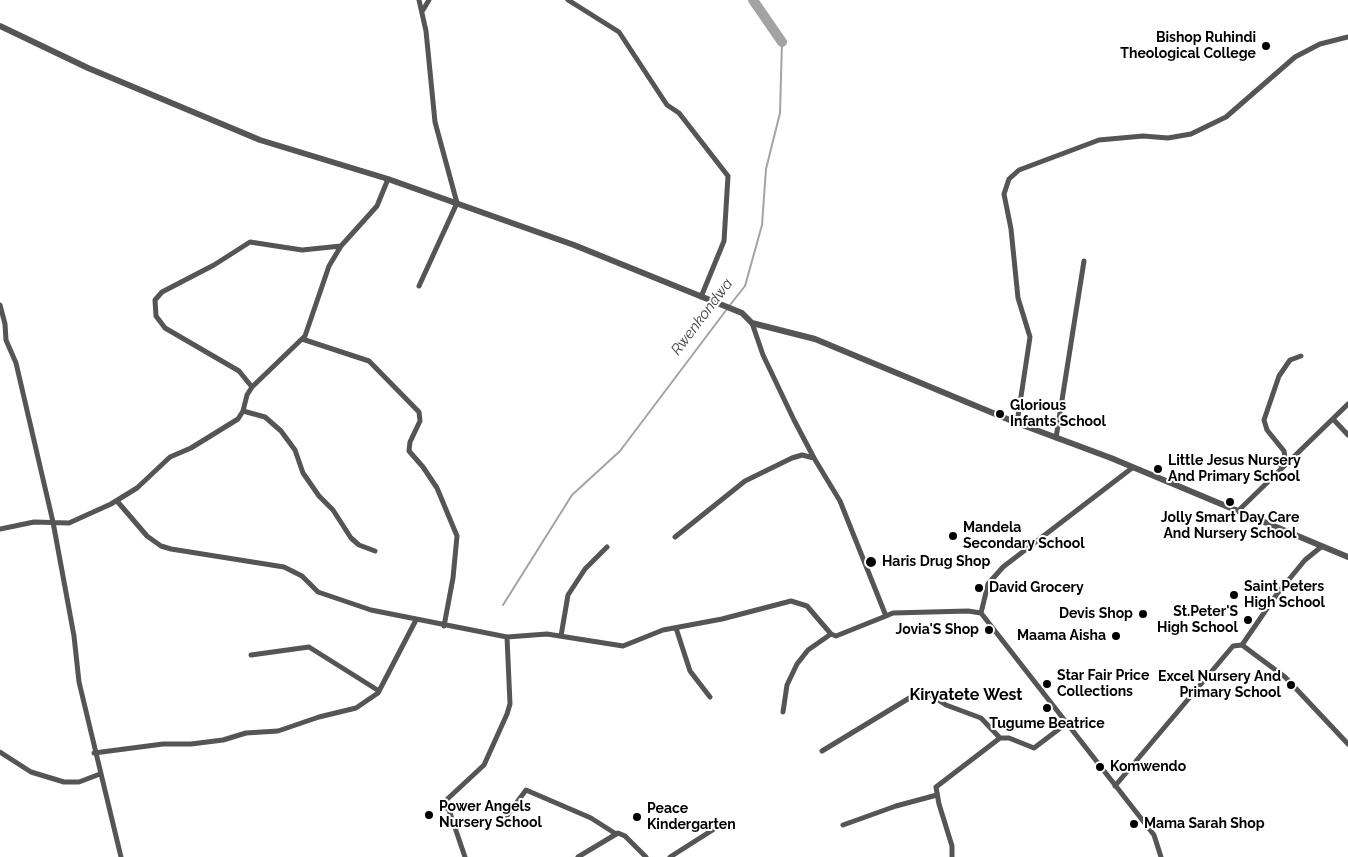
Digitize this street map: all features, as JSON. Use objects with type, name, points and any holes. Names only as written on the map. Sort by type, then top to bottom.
[{"type":"street","points":[[419,0],[423,10],[435,122],[457,203],[420,286]]},
{"type":"street","points":[[423,10],[429,0]]},
{"type":"street","points":[[568,0],[619,32],[667,105],[679,113],[728,176],[724,241],[701,297]]},
{"type":"street","points":[[0,26],[88,68],[260,140],[388,179],[574,244],[742,313],[752,323],[763,355],[814,458],[840,501],[886,616]]},
{"type":"street","points":[[1017,423],[1030,337],[1018,298],[1011,229],[1004,194],[1010,179],[1019,170],[1099,140],[1143,136],[1168,138],[1191,134],[1226,117],[1295,57],[1320,44],[1348,37]]},
{"type":"street","points":[[0,529],[26,523],[69,523],[117,501],[137,488],[170,457],[191,448],[213,433],[227,427],[243,411],[247,395],[252,387],[302,339],[317,306],[326,274],[341,246],[377,206],[388,179]]},
{"type":"street","points":[[252,387],[239,371],[165,328],[156,316],[155,300],[162,292],[214,265],[250,242],[302,250],[341,246]]},
{"type":"street","points":[[1056,438],[1084,261]]},
{"type":"street","points":[[0,305],[5,324],[3,340],[16,363],[53,522],[74,636],[78,682],[121,857]]},
{"type":"street","points":[[752,323],[815,339],[1017,423],[1238,511],[1321,548],[1348,557]]},
{"type":"street","points":[[302,339],[369,360],[420,412],[420,421],[408,451],[423,467],[437,488],[457,536],[453,578],[444,626]]},
{"type":"street","points":[[1280,469],[1285,453],[1267,430],[1264,420],[1279,376],[1290,360],[1301,356]]},
{"type":"street","points":[[1238,511],[1348,404]]},
{"type":"street","points":[[243,411],[265,417],[281,431],[295,450],[303,473],[319,496],[333,510],[350,538],[359,545],[374,551]]},
{"type":"street","points":[[1333,419],[1348,435]]},
{"type":"street","points":[[675,537],[722,497],[745,481],[792,458],[802,455],[814,458]]},
{"type":"street","points":[[981,613],[988,584],[998,572],[1132,468]]},
{"type":"street","points":[[117,501],[147,536],[161,546],[284,568],[302,576],[318,592],[371,610],[444,626],[507,637],[547,634],[623,646],[653,632],[722,619],[791,601],[807,606],[831,634]]},
{"type":"street","points":[[561,636],[568,594],[585,569],[607,547]]},
{"type":"street","points":[[1242,645],[1283,587],[1305,560],[1321,548]]},
{"type":"street","points":[[783,712],[787,685],[798,664],[808,650],[831,634],[840,635],[893,613],[968,611],[981,613],[1154,835],[1161,857]]},
{"type":"street","points":[[94,753],[163,744],[190,744],[222,740],[246,733],[278,731],[356,708],[370,700],[379,691],[416,620]]},
{"type":"street","points":[[676,628],[690,671],[710,697]]},
{"type":"street","points":[[465,857],[449,810],[442,804],[484,765],[510,704],[507,637]]},
{"type":"street","points":[[1115,786],[1233,646],[1242,645],[1285,677],[1348,744]]},
{"type":"street","points":[[251,655],[309,647],[379,691]]},
{"type":"street","points":[[822,751],[924,691],[946,704],[981,718],[1000,738]]},
{"type":"street","points":[[952,857],[951,842],[936,795],[936,787],[1000,738],[1009,738],[1034,748],[1067,723]]},
{"type":"street","points":[[0,752],[31,772],[64,782],[79,782],[100,774]]},
{"type":"street","points":[[503,821],[526,790],[591,818],[616,834],[625,836],[646,857]]},
{"type":"street","points":[[843,825],[896,806],[936,795]]},
{"type":"street","points":[[670,857],[722,824]]},
{"type":"street","points":[[578,857],[616,834]]},
{"type":"waterway","name":"Rwenkondwa","points":[[753,0],[782,42]]},
{"type":"waterway","name":"Rwenkondwa","points":[[730,305],[745,286],[762,225],[766,169],[780,113],[782,42]]},
{"type":"waterway","name":"Rwenkondwa","points":[[503,605],[572,495],[620,451],[727,309]]},
{"type":"place","name":"Bishop Ruhindi Theological College","points":[[1266,46]]},
{"type":"place","name":"Glorious Infants School","points":[[1000,414]]},
{"type":"place","name":"Little Jesus Nursery And Primary School","points":[[1158,469]]},
{"type":"place","name":"Jolly Smart Day Care And Nursery School","points":[[1230,502]]},
{"type":"place","name":"Mandela Secondary School","points":[[953,536]]},
{"type":"place","name":"Haris Drug Shop","points":[[871,562]]},
{"type":"place","name":"David Grocery","points":[[979,588]]},
{"type":"place","name":"Saint Peters High School","points":[[1234,595]]},
{"type":"place","name":"Devis Shop","points":[[1143,614]]},
{"type":"place","name":"St.Peter'S High School","points":[[1248,620]]},
{"type":"place","name":"Jovia'S Shop","points":[[989,630]]},
{"type":"place","name":"Maama Aisha","points":[[1116,636]]},
{"type":"place","name":"Star Fair Price Collections","points":[[1047,684]]},
{"type":"place","name":"Excel Nursery And Primary School","points":[[1291,685]]},
{"type":"place","name":"Tugume Beatrice","points":[[1047,708]]},
{"type":"place","name":"Komwendo","points":[[1100,767]]},
{"type":"place","name":"Power Angels Nursery School","points":[[429,815]]},
{"type":"place","name":"Peace Kindergarten","points":[[637,817]]},
{"type":"place","name":"Mama Sarah Shop","points":[[1134,824]]},
{"type":"district","name":"Kiryatete West","points":[[966,695]]}]
